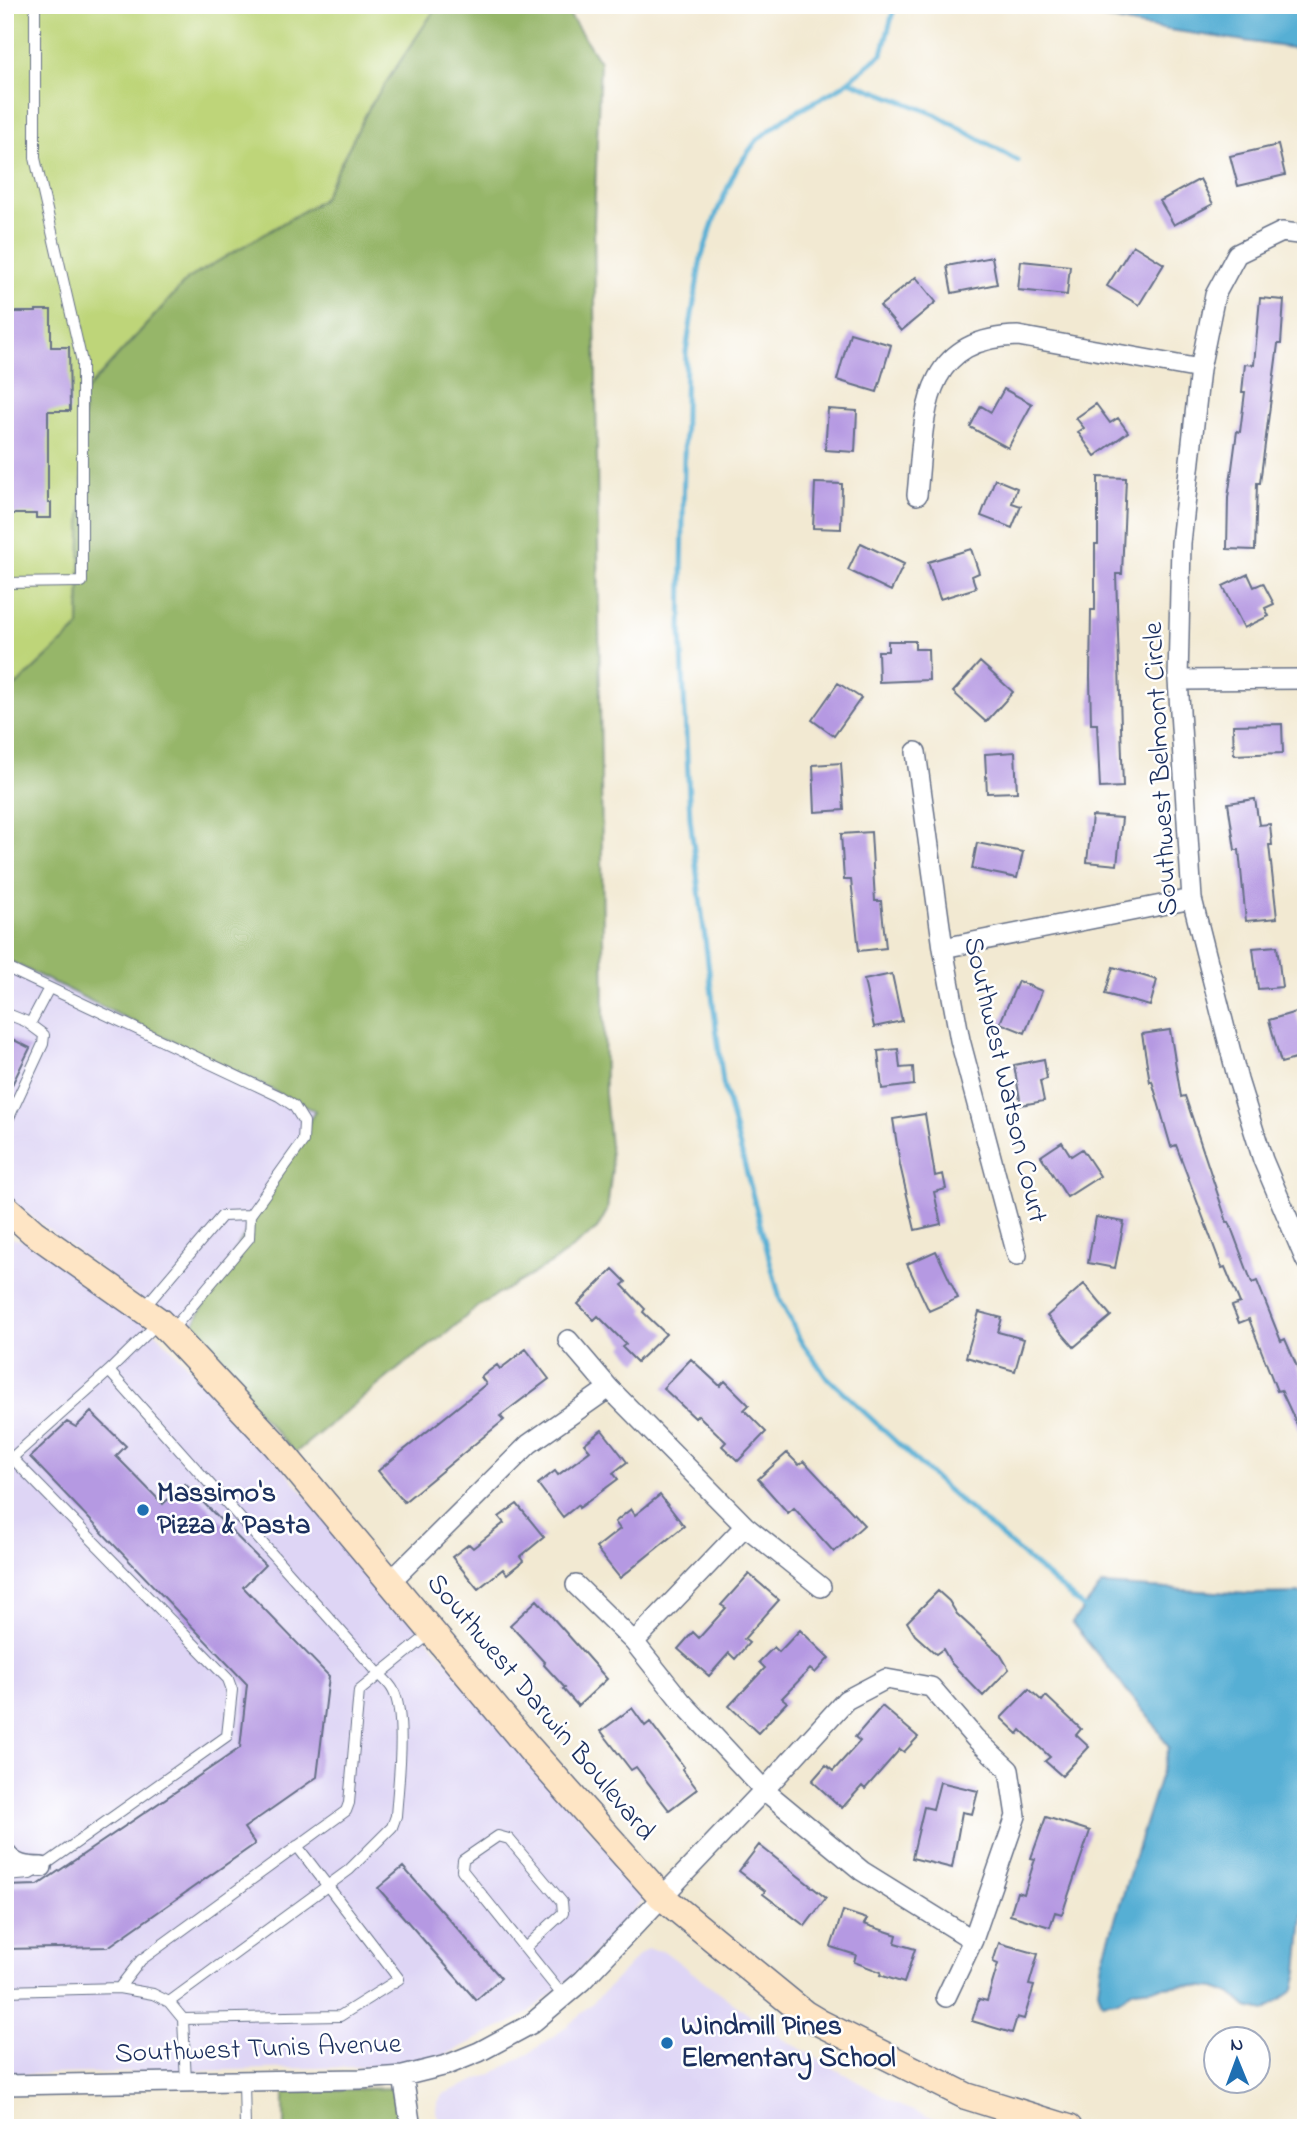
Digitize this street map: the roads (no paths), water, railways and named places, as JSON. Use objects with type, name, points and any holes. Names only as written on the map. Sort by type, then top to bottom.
[{"type":"street","name":"Southwest Belmont Circle","points":[[1306,235],[1282,232],[1237,254],[1215,295],[1200,369],[1181,543],[1178,680],[1192,900],[1238,1080],[1263,1160],[1306,1261]]},
{"type":"street","points":[[917,495],[927,404],[933,385],[950,360],[973,343],[1003,336],[1018,336],[1200,369]]},
{"type":"street","points":[[1178,680],[1306,679]]},
{"type":"street","name":"Southwest Watson Court","points":[[916,752],[943,948],[960,1040],[1017,1255]]},
{"type":"street","points":[[943,948],[1192,900]]},
{"type":"street","name":"Southwest Darwin Boulevard","points":[[5,1207],[33,1232],[157,1321],[275,1444],[529,1748],[661,1896],[805,2014],[820,2023],[965,2096],[1069,2128]]},
{"type":"street","name":"Southwest Darwin Boulevard","points":[[5,1226],[33,1232]]},
{"type":"street","points":[[568,1340],[609,1388],[745,1526],[821,1587]]},
{"type":"street","points":[[391,1581],[529,1444],[609,1388]]},
{"type":"street","points":[[634,1642],[745,1526]]},
{"type":"street","points":[[576,1585],[634,1642],[681,1701],[764,1790],[862,1871],[973,1940]]},
{"type":"street","name":"Southwest Tunis Avenue","points":[[5,2085],[403,2076],[447,2065],[479,2052],[531,2024],[582,1981],[846,1700],[886,1679],[931,1687],[975,1738],[1009,1770],[1016,1816],[973,1940],[946,1997]]},
{"type":"street","points":[[5,1852],[10,1859],[23,1866],[42,1867]]},
{"type":"street","points":[[403,2076],[411,2128]]},
{"type":"lane","points":[[5,537],[7,583],[82,582],[82,362],[35,158],[34,5]]},
{"type":"lane","points":[[5,967],[279,1096],[294,1106],[304,1122],[303,1141],[250,1215],[249,1238],[157,1321],[108,1371],[8,1460],[228,1679],[232,1690],[227,1736],[42,1867],[30,1874],[5,1876]]},
{"type":"lane","points":[[30,1024],[49,988]]},
{"type":"lane","points":[[5,1013],[30,1024],[44,1035],[43,1044],[5,1126]]},
{"type":"lane","points":[[157,1321],[222,1216],[250,1215]]},
{"type":"lane","points":[[108,1371],[394,1690],[398,1706],[400,1737],[396,1816],[392,1827],[349,1870],[169,2001]]},
{"type":"lane","points":[[119,1988],[141,1960],[346,1811],[349,1803],[359,1691],[433,1631]]},
{"type":"lane","points":[[525,1948],[563,1913],[562,1902],[509,1839],[498,1836],[463,1860],[462,1870],[525,1948],[564,1996]]},
{"type":"lane","points":[[183,2019],[340,2016],[398,1979],[297,1846]]},
{"type":"lane","points":[[5,1991],[119,1988],[153,1994],[169,2001],[183,2019],[186,2082]]},
{"type":"lane","points":[[244,2081],[245,2128]]},
{"type":"water","points":[[1044,5],[1306,5],[1306,50],[1135,25]]},
{"type":"water","points":[[1102,1585],[1249,1594],[1306,1593],[1306,1888],[1298,1971],[1294,1989],[1265,2011],[1247,2007],[1232,1994],[1215,1988],[1183,1985],[1134,1990],[1116,2001],[1102,2003],[1098,1990],[1102,1961],[1169,1748],[1154,1724],[1072,1623]]},
{"type":"waterway","points":[[895,5],[882,54],[841,87],[787,117],[757,140],[736,169],[701,258],[686,352],[681,632],[690,818],[723,1083],[780,1299],[800,1340],[826,1376],[944,1487],[1084,1608]]},
{"type":"waterway","points":[[849,81],[935,114],[1018,161]]},
{"type":"place","name":"Massimo's Pizza & Pasta","points":[[143,1510]]},
{"type":"place","name":"Windmill Pines Elementary School","points":[[667,2043]]}]
